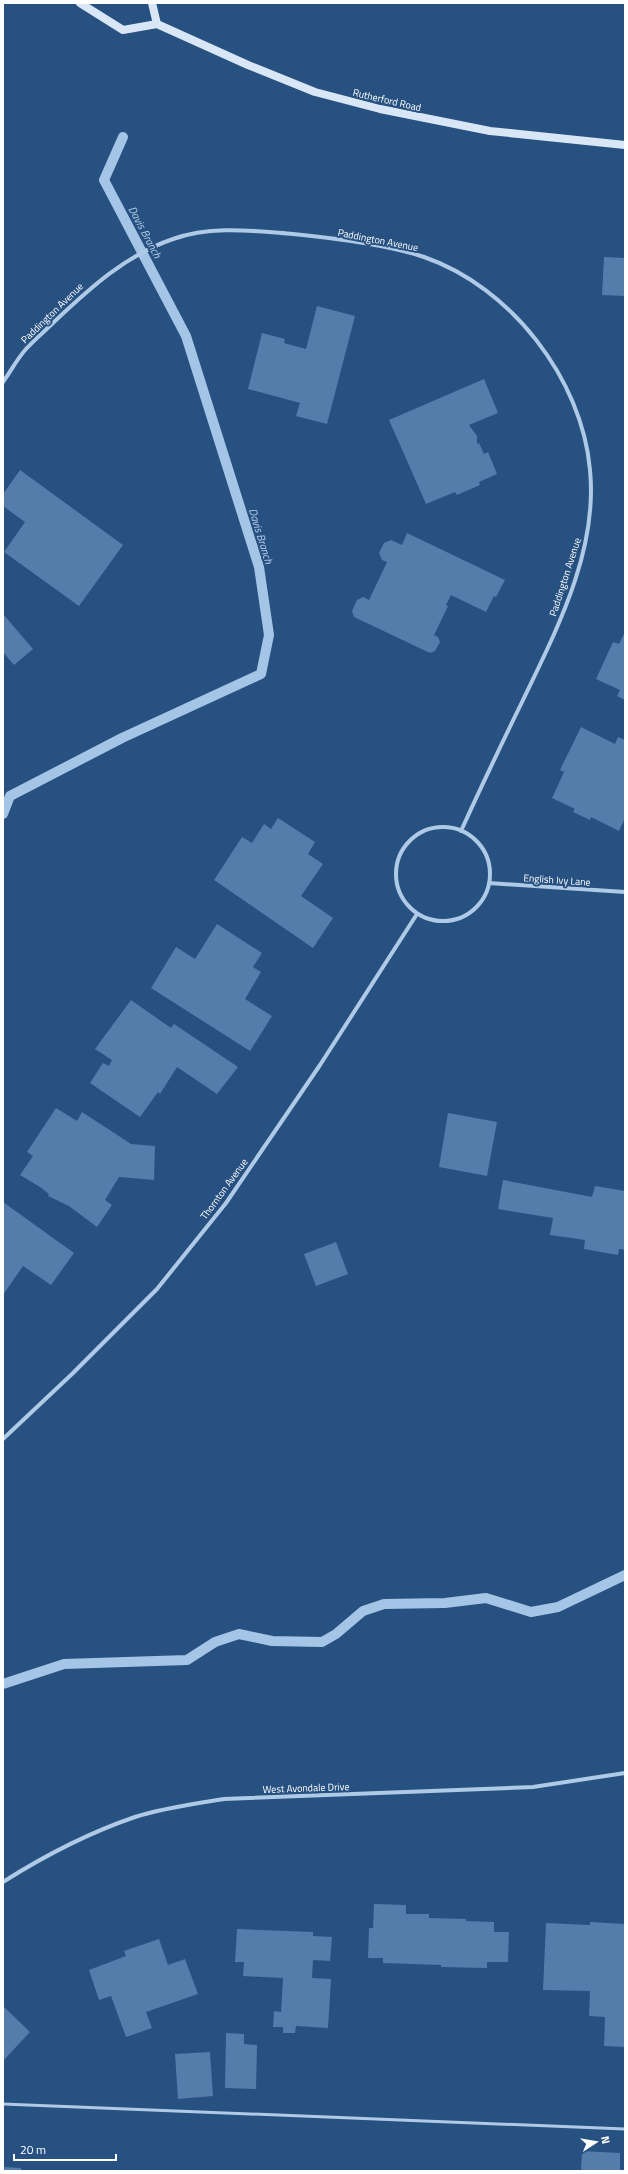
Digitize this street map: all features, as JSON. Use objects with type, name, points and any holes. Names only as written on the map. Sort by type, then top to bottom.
[{"type":"street","points":[[80,3],[122,30],[157,24],[152,3]]},
{"type":"street","name":"Rutherford Road","points":[[157,24],[248,65],[315,92],[380,109],[490,131],[625,145]]},
{"type":"street","name":"Paddington Avenue","points":[[3,382],[25,350],[92,286],[120,266],[176,237],[233,229],[310,236],[386,248],[424,257],[453,270],[507,306],[534,336],[560,374],[579,416],[586,442],[590,471],[591,508],[585,548],[557,628],[461,830]]},
{"type":"street","points":[[445,827],[461,830],[474,839],[484,852],[489,867],[489,884],[485,896],[467,915],[455,920],[442,922],[430,920],[417,914],[406,904],[398,891],[396,875],[398,860],[405,846],[416,835],[430,828],[445,827]]},
{"type":"street","name":"English Ivy Lane","points":[[489,884],[625,892]]},
{"type":"street","name":"Thornton Avenue","points":[[3,1439],[72,1374],[157,1289],[211,1221],[315,1072],[417,914]]},
{"type":"street","name":"West Avondale Drive","points":[[3,1882],[31,1864],[90,1834],[136,1817],[189,1805],[224,1799],[533,1787],[625,1773]]},
{"type":"lane","points":[[3,2104],[625,2129]]},
{"type":"building","points":[[604,257],[625,258],[625,296],[602,295]]},
{"type":"building","points":[[317,306],[355,316],[327,424],[296,416],[300,403],[248,389],[262,333],[285,339],[284,343],[306,349]]},
{"type":"building","points":[[484,379],[498,413],[469,425],[477,436],[477,444],[479,443],[484,454],[488,452],[497,474],[479,482],[480,485],[457,495],[455,492],[426,504],[389,420]]},
{"type":"building","points":[[20,470],[123,545],[79,606],[4,552],[25,522],[3,506],[3,494]]},
{"type":"building","points":[[407,533],[505,580],[496,597],[494,596],[486,612],[451,595],[446,605],[448,606],[434,635],[438,637],[440,642],[435,651],[430,653],[354,617],[352,611],[357,600],[363,597],[369,600],[387,562],[382,560],[379,553],[384,543],[391,540],[402,545]]},
{"type":"building","points":[[3,614],[33,649],[14,665],[3,652]]},
{"type":"building","points":[[625,632],[625,700],[617,696],[620,690],[596,679],[613,642],[619,644]]},
{"type":"building","points":[[581,727],[615,744],[618,737],[625,740],[625,818],[619,831],[591,817],[590,820],[573,812],[575,809],[552,798],[564,772],[560,770]]},
{"type":"building","points":[[278,818],[315,842],[308,854],[323,864],[301,896],[333,918],[313,948],[214,880],[242,837],[252,843],[264,824],[271,829]]},
{"type":"building","points":[[217,924],[262,953],[253,967],[261,972],[245,999],[272,1016],[250,1051],[151,988],[176,947],[195,959]]},
{"type":"building","points":[[131,1000],[171,1028],[174,1024],[238,1067],[217,1094],[177,1067],[160,1094],[158,1092],[140,1117],[90,1083],[103,1063],[109,1066],[112,1060],[95,1049]]},
{"type":"building","points":[[56,1108],[77,1121],[82,1112],[131,1144],[155,1146],[154,1180],[119,1177],[105,1200],[112,1205],[97,1227],[69,1206],[48,1196],[49,1194],[40,1187],[20,1175],[33,1156],[27,1152]]},
{"type":"building","points":[[448,1113],[497,1122],[487,1176],[439,1167]]},
{"type":"building","points":[[503,1180],[592,1197],[595,1186],[625,1191],[625,1250],[619,1249],[618,1255],[584,1249],[585,1240],[550,1235],[553,1218],[498,1209]]},
{"type":"building","points":[[3,1202],[74,1253],[51,1285],[23,1266],[3,1295]]},
{"type":"building","points":[[336,1242],[348,1274],[316,1286],[304,1254]]},
{"type":"building","points":[[374,1904],[406,1905],[406,1914],[429,1914],[429,1918],[466,1919],[466,1921],[494,1922],[494,1932],[509,1932],[508,1962],[487,1962],[487,1968],[441,1967],[441,1965],[383,1963],[383,1958],[368,1958],[369,1928],[373,1928]]},
{"type":"building","points":[[590,1922],[625,1924],[625,2047],[604,2046],[605,2017],[589,2016],[590,1991],[543,1990],[546,1923],[590,1925]]},
{"type":"building","points":[[237,1929],[313,1932],[313,1936],[332,1937],[330,1961],[313,1960],[312,1978],[331,1979],[328,2028],[296,2026],[295,2033],[283,2033],[283,2027],[273,2027],[274,2011],[281,2012],[283,1978],[243,1976],[244,1962],[235,1962]]},
{"type":"building","points":[[159,1939],[168,1965],[185,1959],[198,1994],[146,2012],[152,2028],[126,2037],[111,1996],[99,2000],[89,1970],[126,1956],[124,1951]]},
{"type":"building","points":[[3,2006],[30,2032],[3,2061]]},
{"type":"building","points":[[226,2033],[244,2034],[244,2044],[257,2045],[256,2089],[225,2088]]},
{"type":"building","points":[[210,2052],[213,2096],[178,2099],[175,2054]]},
{"type":"building","points":[[582,2151],[620,2153],[620,2171],[581,2171]]},
{"type":"building","points":[[3,2167],[21,2168],[21,2171],[3,2171]]},
{"type":"waterway","name":"Davis Branch","points":[[3,814],[10,796],[122,738],[261,674],[269,635],[259,567],[186,336],[104,180],[123,137]]},
{"type":"waterway","points":[[3,1684],[64,1664],[187,1660],[215,1642],[239,1634],[272,1641],[322,1642],[336,1634],[363,1611],[384,1604],[445,1603],[486,1598],[531,1612],[558,1607],[625,1575]]}]
